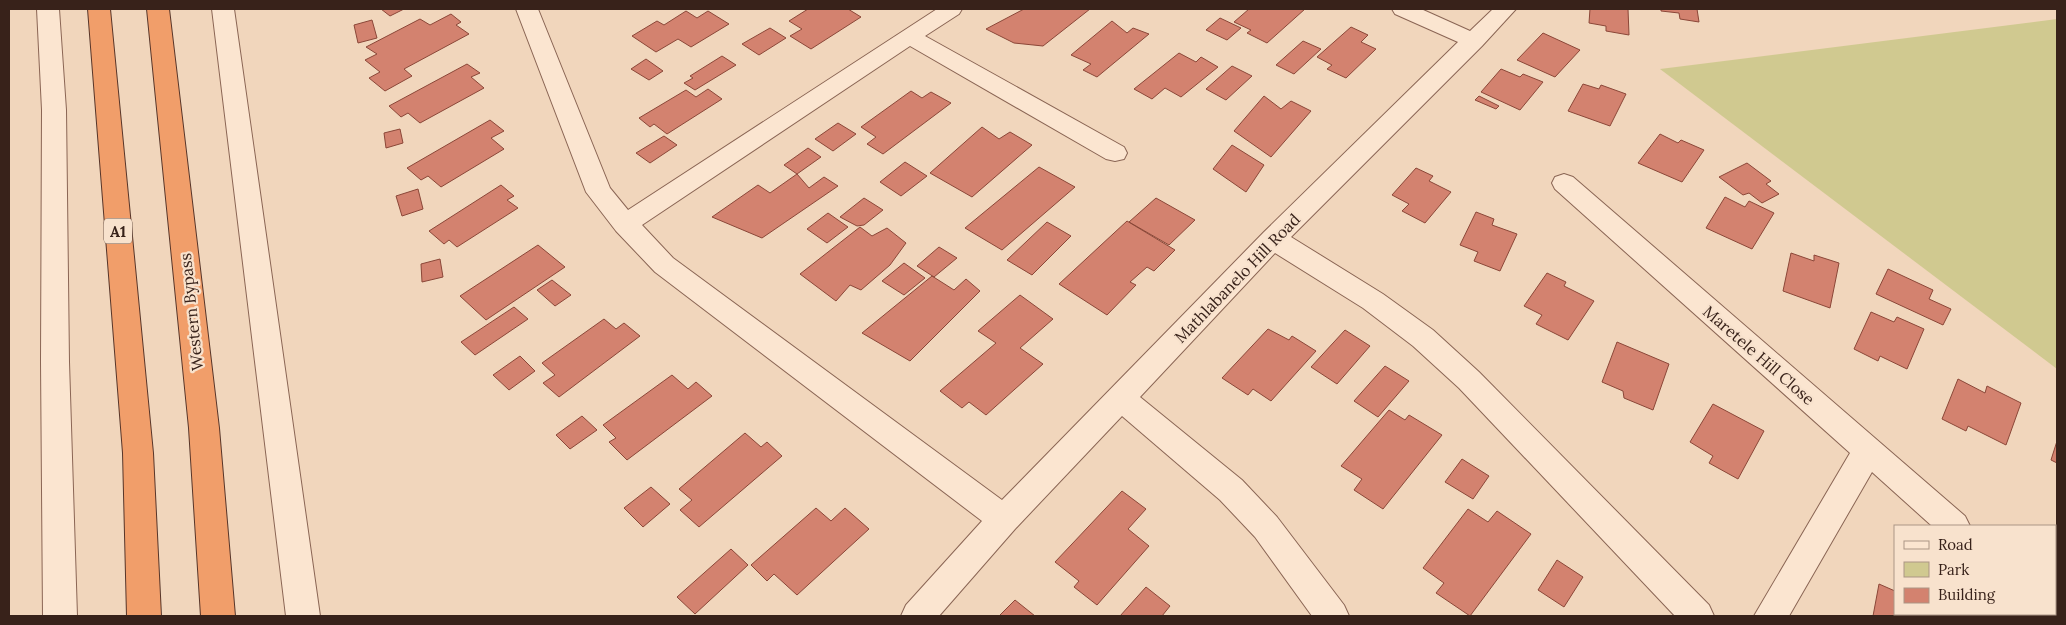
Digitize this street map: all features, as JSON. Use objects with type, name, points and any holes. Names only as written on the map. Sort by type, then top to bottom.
[{"type":"highway","name":"A1","points":[[99,9],[138,453],[144,616]]},
{"type":"highway","name":"Western Bypass","points":[[158,9],[204,428],[218,616]]},
{"type":"street","points":[[48,9],[54,110],[55,362],[60,616]]},
{"type":"street","points":[[223,9],[303,616]]},
{"type":"street","points":[[527,9],[600,192],[625,224],[664,265],[1004,519]]},
{"type":"street","points":[[625,224],[951,9]]},
{"type":"street","points":[[1403,9],[1474,41]]},
{"type":"street","name":"Mathlabanelo Hill Road","points":[[918,616],[1004,519],[1273,239],[1505,9]]},
{"type":"street","points":[[910,36],[1115,153]]},
{"type":"street","name":"Maretele Hill Close","points":[[1564,183],[1953,525]]},
{"type":"street","points":[[1273,239],[1373,301],[1423,338],[1469,380],[1697,616]]},
{"type":"street","points":[[1121,398],[1231,490],[1266,526],[1332,616]]},
{"type":"street","points":[[1771,616],[1868,451]]},
{"type":"green space","points":[[2057,19],[2057,369],[1660,69]]},
{"type":"building","points":[[381,9],[404,9],[390,16]]},
{"type":"building","points":[[808,9],[848,9],[861,17],[811,49],[790,36],[802,29],[789,21]]},
{"type":"building","points":[[1024,9],[1090,9],[1043,46],[1014,43],[986,29]]},
{"type":"building","points":[[1249,9],[1305,9],[1267,43],[1247,33],[1251,30],[1234,22]]},
{"type":"building","points":[[1590,9],[1628,9],[1629,35],[1606,31],[1606,26],[1589,23]]},
{"type":"building","points":[[1661,9],[1697,9],[1699,22],[1680,19],[1679,13],[1661,11]]},
{"type":"building","points":[[686,11],[697,18],[708,11],[729,24],[691,47],[678,39],[656,52],[632,36],[657,21],[664,25]]},
{"type":"building","points":[[451,14],[461,22],[456,25],[469,34],[404,69],[412,76],[385,91],[369,78],[380,72],[365,60],[377,54],[366,47],[420,19],[430,25]]},
{"type":"building","points":[[1220,18],[1241,28],[1227,40],[1206,30]]},
{"type":"building","points":[[372,20],[377,38],[358,43],[354,25]]},
{"type":"building","points":[[1112,21],[1127,33],[1133,28],[1149,34],[1097,77],[1083,70],[1091,64],[1071,55]]},
{"type":"building","points":[[1351,27],[1368,35],[1361,42],[1376,49],[1346,78],[1327,69],[1332,65],[1317,57]]},
{"type":"building","points":[[770,28],[786,38],[759,55],[742,44]]},
{"type":"building","points":[[1543,33],[1580,50],[1555,77],[1517,60]]},
{"type":"building","points":[[1303,41],[1321,49],[1294,74],[1276,65]]},
{"type":"building","points":[[1179,53],[1196,62],[1201,57],[1218,67],[1181,97],[1165,88],[1152,99],[1134,89]]},
{"type":"building","points":[[722,56],[736,65],[695,90],[684,83],[693,78],[690,76]]},
{"type":"building","points":[[646,59],[663,71],[649,80],[631,69]]},
{"type":"building","points":[[467,64],[480,73],[471,77],[484,88],[420,123],[408,113],[401,117],[389,106]]},
{"type":"building","points":[[1232,66],[1252,76],[1226,100],[1206,89]]},
{"type":"building","points":[[1501,69],[1520,77],[1523,74],[1543,82],[1520,110],[1481,92]]},
{"type":"building","points":[[1583,84],[1599,89],[1601,85],[1626,94],[1610,126],[1568,111]]},
{"type":"building","points":[[708,89],[722,99],[667,134],[654,124],[650,127],[639,118],[686,90],[696,97]]},
{"type":"building","points":[[911,91],[922,98],[931,92],[951,103],[883,154],[867,144],[876,137],[861,127]]},
{"type":"building","points":[[1264,96],[1281,109],[1291,101],[1311,111],[1271,157],[1234,131]]},
{"type":"building","points":[[1479,96],[1499,106],[1496,109],[1475,100]]},
{"type":"building","points":[[490,120],[504,131],[491,138],[504,149],[441,187],[428,176],[421,180],[407,168]]},
{"type":"building","points":[[838,123],[856,134],[833,151],[815,139]]},
{"type":"building","points":[[982,127],[999,139],[1010,132],[1032,145],[972,197],[930,173]]},
{"type":"building","points":[[400,129],[403,143],[386,148],[384,133]]},
{"type":"building","points":[[1660,134],[1678,143],[1681,140],[1704,150],[1682,182],[1638,163]]},
{"type":"building","points":[[664,136],[677,145],[650,163],[636,153]]},
{"type":"building","points":[[1232,145],[1264,165],[1246,192],[1213,169]]},
{"type":"building","points":[[808,148],[821,157],[797,174],[784,165]]},
{"type":"building","points":[[905,162],[927,176],[901,196],[880,182]]},
{"type":"building","points":[[1747,163],[1771,181],[1766,184],[1779,194],[1762,203],[1749,193],[1743,195],[1719,177]]},
{"type":"building","points":[[1039,167],[1075,187],[1002,250],[965,228]]},
{"type":"building","points":[[1416,168],[1433,176],[1429,181],[1451,192],[1425,223],[1402,211],[1409,204],[1392,195]]},
{"type":"building","points":[[797,174],[809,188],[824,177],[838,186],[762,238],[712,217],[758,185],[770,193]]},
{"type":"building","points":[[501,185],[514,196],[507,200],[518,208],[457,247],[449,240],[444,244],[429,231]]},
{"type":"building","points":[[418,189],[423,209],[402,216],[396,196]]},
{"type":"building","points":[[1725,197],[1745,207],[1749,201],[1774,213],[1752,249],[1706,228]]},
{"type":"building","points":[[864,198],[883,210],[864,225],[857,226],[840,217]]},
{"type":"building","points":[[1156,198],[1195,220],[1169,245],[1129,222]]},
{"type":"building","points":[[1476,212],[1494,219],[1492,225],[1517,234],[1500,271],[1474,261],[1478,252],[1460,245]]},
{"type":"building","points":[[828,213],[848,227],[827,243],[807,229]]},
{"type":"building","points":[[1127,221],[1175,250],[1154,271],[1147,267],[1130,282],[1136,285],[1107,315],[1059,284]]},
{"type":"building","points":[[1047,222],[1071,236],[1032,275],[1007,260]]},
{"type":"building","points":[[860,227],[872,236],[887,228],[906,243],[890,265],[861,290],[850,285],[836,301],[800,274]]},
{"type":"building","points":[[538,245],[565,267],[486,320],[460,296]]},
{"type":"building","points":[[939,247],[957,258],[934,277],[917,266]]},
{"type":"building","points":[[1791,253],[1814,261],[1814,255],[1839,263],[1830,308],[1783,291]]},
{"type":"building","points":[[440,259],[443,277],[422,282],[421,264]]},
{"type":"building","points":[[904,263],[925,278],[904,295],[882,281]]},
{"type":"building","points":[[1888,269],[1933,290],[1929,299],[1951,309],[1943,325],[1876,294]]},
{"type":"building","points":[[1547,273],[1566,282],[1564,286],[1594,301],[1568,340],[1536,324],[1542,315],[1524,306]]},
{"type":"building","points":[[932,276],[954,290],[966,279],[980,291],[910,361],[862,333]]},
{"type":"building","points":[[552,280],[571,295],[555,306],[537,290]]},
{"type":"building","points":[[1020,295],[1053,319],[1020,348],[1043,364],[986,415],[969,402],[962,408],[940,391],[996,343],[978,331]]},
{"type":"building","points":[[514,307],[528,319],[475,355],[461,342]]},
{"type":"building","points":[[1871,312],[1894,322],[1897,317],[1924,329],[1907,369],[1880,356],[1878,361],[1854,349]]},
{"type":"building","points":[[604,319],[616,329],[624,323],[640,336],[559,397],[543,383],[555,375],[542,363]]},
{"type":"building","points":[[1268,329],[1289,340],[1292,336],[1316,351],[1271,401],[1253,389],[1248,395],[1222,378]]},
{"type":"building","points":[[1345,330],[1370,346],[1337,384],[1311,367]]},
{"type":"building","points":[[1617,342],[1669,364],[1653,410],[1624,398],[1623,391],[1602,382]]},
{"type":"building","points":[[520,356],[535,371],[509,390],[493,375]]},
{"type":"building","points":[[1385,366],[1409,381],[1378,417],[1354,401]]},
{"type":"building","points":[[672,375],[688,389],[696,382],[712,396],[627,460],[609,442],[616,438],[603,425]]},
{"type":"building","points":[[1958,379],[1985,393],[1987,386],[2021,403],[2006,445],[1968,426],[1966,431],[1942,419]]},
{"type":"building","points":[[1713,404],[1764,431],[1738,479],[1709,463],[1713,456],[1690,442]]},
{"type":"building","points":[[1389,410],[1405,420],[1409,415],[1442,435],[1383,509],[1354,490],[1362,479],[1341,466]]},
{"type":"building","points":[[582,416],[597,430],[570,449],[556,435]]},
{"type":"building","points":[[745,433],[761,447],[767,442],[782,456],[699,527],[680,510],[692,500],[679,489]]},
{"type":"building","points":[[2057,441],[2057,463],[2051,460]]},
{"type":"building","points":[[1462,459],[1489,476],[1473,499],[1445,482]]},
{"type":"building","points":[[651,487],[670,504],[643,527],[624,508]]},
{"type":"building","points":[[1122,491],[1146,509],[1128,529],[1149,546],[1097,605],[1074,587],[1079,581],[1055,562]]},
{"type":"building","points":[[816,508],[831,521],[845,508],[869,529],[797,595],[774,574],[767,581],[751,565]]},
{"type":"building","points":[[1468,509],[1488,522],[1497,511],[1531,534],[1470,616],[1436,593],[1444,583],[1423,568]]},
{"type":"building","points":[[731,549],[748,565],[695,614],[677,597]]},
{"type":"building","points":[[1557,560],[1583,577],[1564,607],[1538,590]]},
{"type":"building","points":[[1879,584],[1894,591],[1894,615],[1934,616],[1873,616]]},
{"type":"building","points":[[1146,587],[1170,606],[1162,616],[1120,616]]},
{"type":"building","points":[[1015,600],[1035,616],[999,616]]}]
